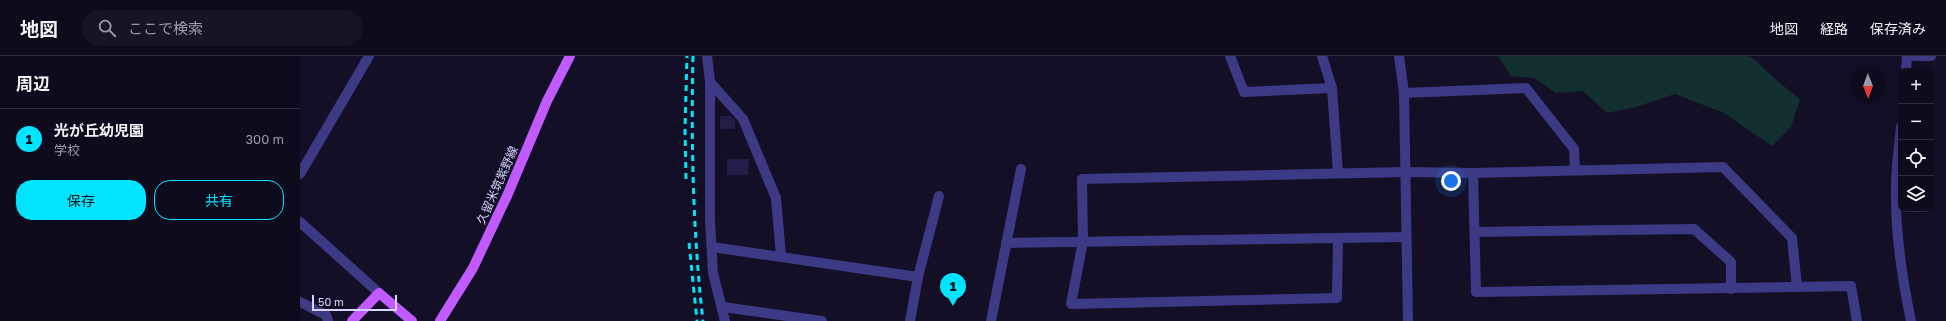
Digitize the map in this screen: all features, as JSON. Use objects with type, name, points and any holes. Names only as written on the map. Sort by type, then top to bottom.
[{"type":"main road","name":"久留米筑紫野線","points":[[440,321],[473,268],[507,196],[547,101],[570,56]]},
{"type":"main road","points":[[352,321],[379,293],[412,321]]},
{"type":"street","points":[[300,174],[368,56]]},
{"type":"street","points":[[706,56],[710,82],[710,220],[713,273],[726,321]]},
{"type":"street","points":[[1230,56],[1244,92],[1332,88]]},
{"type":"street","points":[[1322,56],[1332,88],[1338,173]]},
{"type":"street","points":[[1399,56],[1404,92],[1408,321]]},
{"type":"street","points":[[1906,68],[1907,56]]},
{"type":"street","points":[[1914,56],[1931,56]]},
{"type":"street","points":[[710,82],[743,119],[776,198],[781,256]]},
{"type":"street","points":[[1404,92],[1526,88],[1574,149],[1575,170]]},
{"type":"street","points":[[1900,140],[1896,188],[1898,231],[1905,295],[1911,321]]},
{"type":"street","points":[[1338,239],[1337,298],[1071,304],[1083,241],[1082,179],[1338,173],[1474,173],[1724,167],[1792,238],[1797,287]]},
{"type":"street","points":[[991,321],[1021,169]]},
{"type":"street","points":[[1474,173],[1476,292],[1851,286],[1857,321]]},
{"type":"street","points":[[910,321],[918,276],[940,196]]},
{"type":"street","points":[[300,222],[379,293]]},
{"type":"street","points":[[1475,232],[1694,229],[1731,262],[1731,289]]},
{"type":"street","points":[[1006,243],[1406,237]]},
{"type":"street","points":[[712,247],[918,276]]},
{"type":"street","points":[[300,302],[326,315],[328,321]]},
{"type":"street","points":[[723,307],[822,321]]},
{"type":"green space","points":[[1498,56],[1747,56],[1754,59],[1776,80],[1800,99],[1791,127],[1772,146],[1724,113],[1675,94],[1636,107],[1607,113],[1583,91],[1556,93],[1534,78],[1511,76]]},
{"type":"building","points":[[720,116],[731,116],[735,120],[735,129],[720,129]]},
{"type":"building","points":[[727,159],[749,159],[748,175],[727,175]]},
{"type":"railway","points":[[686,179],[685,129],[687,56]]},
{"type":"railway","points":[[693,56],[692,123],[695,222],[703,321]]},
{"type":"railway","points":[[689,243],[697,321]]},
{"type":"place","name":"光が丘幼児園","points":[[953,306]]}]
